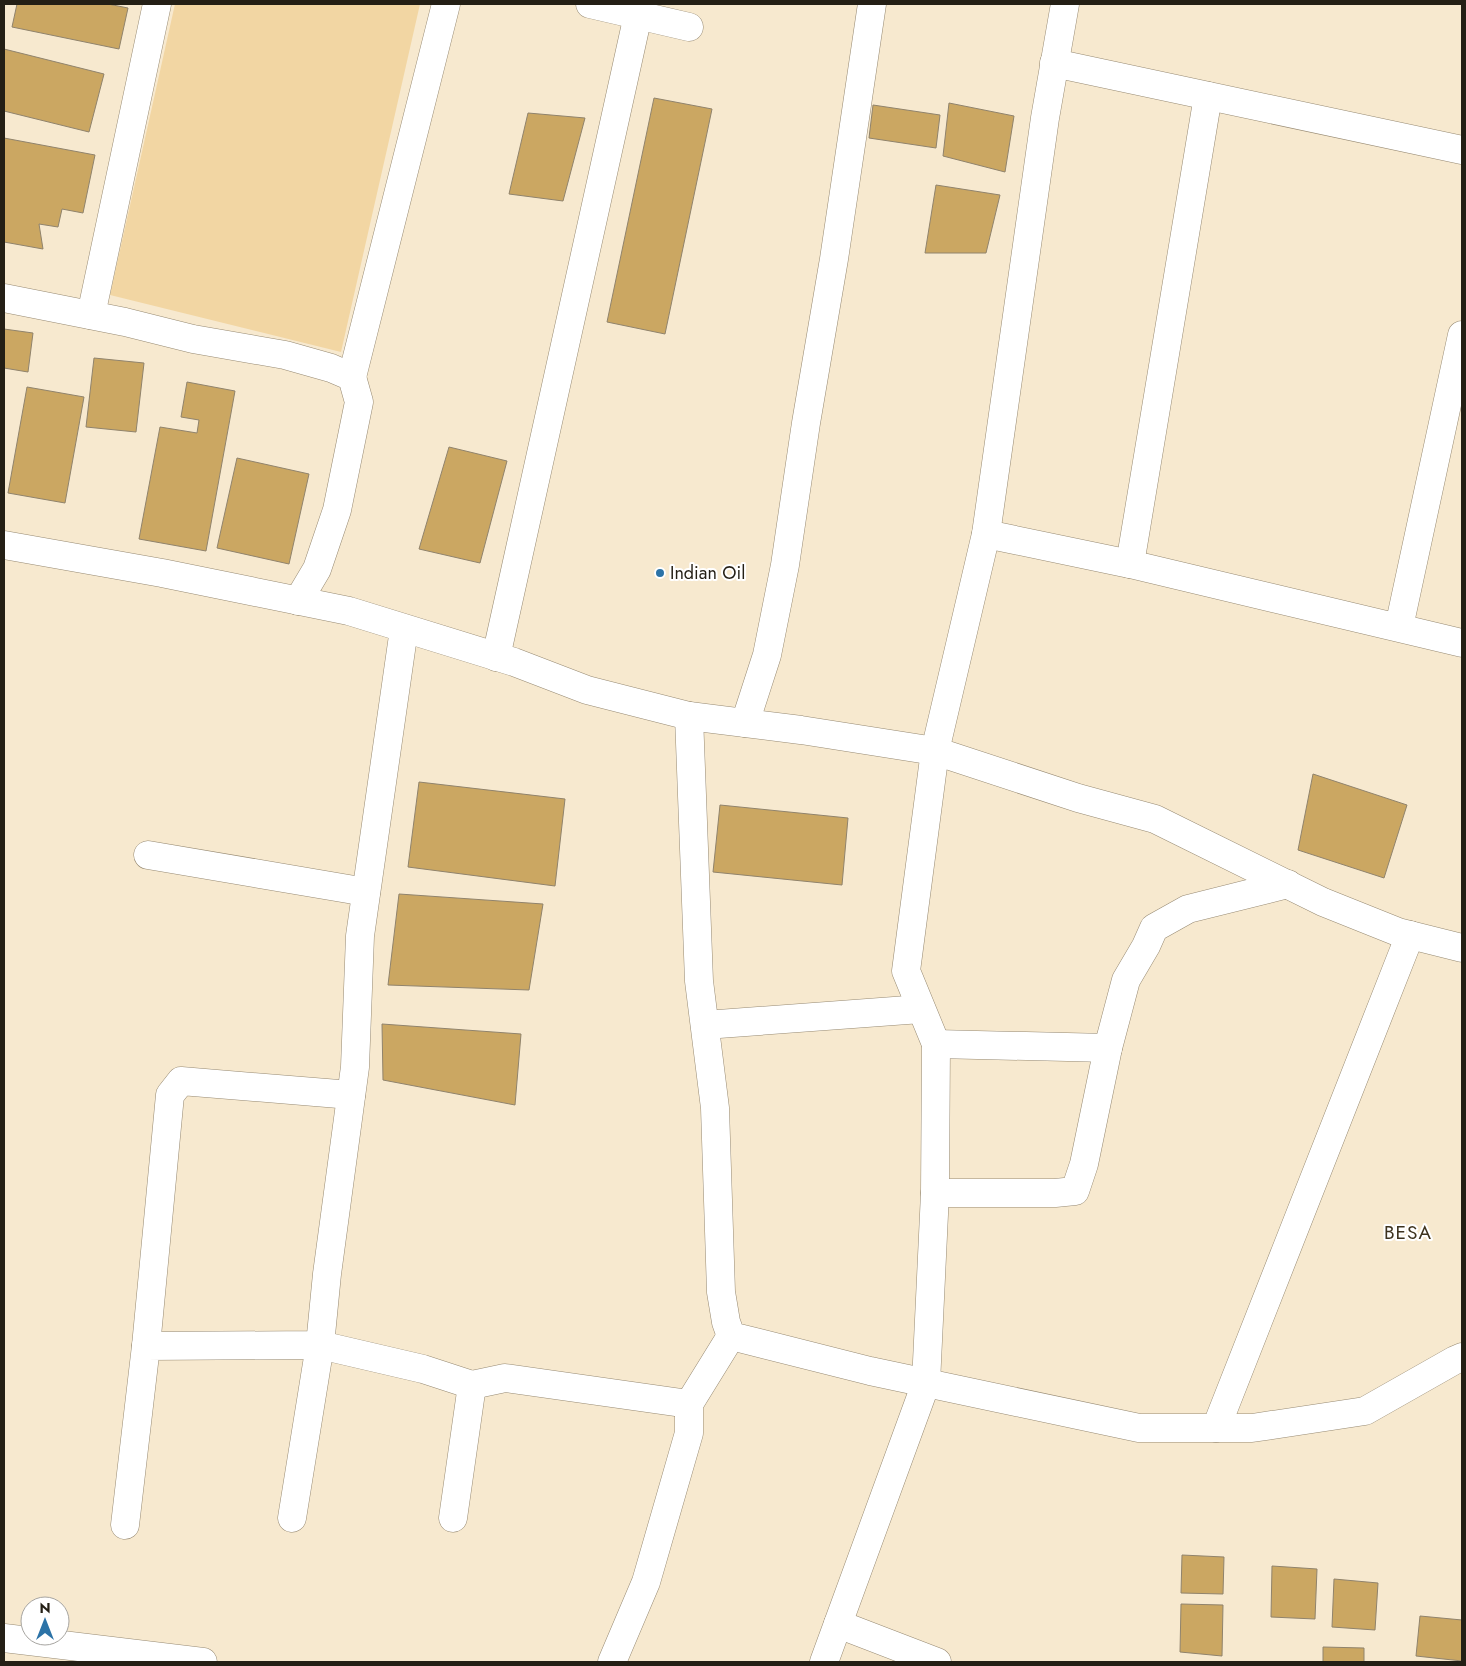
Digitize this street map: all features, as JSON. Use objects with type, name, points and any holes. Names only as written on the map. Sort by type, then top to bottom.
[{"type":"street","points":[[91,316],[157,4]]},
{"type":"street","points":[[298,601],[317,569],[337,510],[358,402],[352,376],[446,4]]},
{"type":"street","points":[[590,4],[689,27]]},
{"type":"street","points":[[745,723],[767,654],[785,565],[806,423],[834,259],[872,4]]},
{"type":"street","points":[[824,1662],[926,1383],[935,1193],[936,1044],[906,971],[935,751],[986,534],[1045,118],[1065,4]]},
{"type":"street","points":[[496,657],[638,15]]},
{"type":"street","points":[[1054,64],[1462,150]]},
{"type":"street","points":[[1130,564],[1208,96]]},
{"type":"street","points":[[4,298],[125,322],[193,339],[285,355],[352,376]]},
{"type":"street","points":[[1399,628],[1462,335]]},
{"type":"street","points":[[986,534],[1130,564],[1462,643]]},
{"type":"street","points":[[4,545],[162,573],[349,611],[514,662],[587,690],[689,716],[935,751],[1078,798],[1155,820],[1323,902],[1410,935],[1462,948]]},
{"type":"street","points":[[292,1518],[320,1345],[327,1274],[355,1067],[360,936],[404,629]]},
{"type":"street","points":[[689,716],[699,981],[715,1108],[721,1292],[726,1322],[731,1336]]},
{"type":"street","points":[[148,855],[366,892]]},
{"type":"street","points":[[935,1193],[1055,1193],[1075,1191],[1084,1164],[1108,1048],[1126,980],[1154,928],[1188,909],[1288,884]]},
{"type":"street","points":[[1216,1428],[1410,935]]},
{"type":"street","points":[[705,1025],[921,1009]]},
{"type":"street","points":[[936,1044],[1108,1048]]},
{"type":"street","points":[[124,1525],[146,1346],[170,1095],[181,1081],[351,1095]]},
{"type":"street","points":[[731,1336],[926,1383],[1139,1428],[1252,1428],[1365,1411],[1462,1357]]},
{"type":"street","points":[[612,1662],[646,1582],[689,1433],[689,1404],[731,1336]]},
{"type":"street","points":[[146,1346],[320,1345],[423,1369],[472,1385],[505,1378],[689,1404]]},
{"type":"street","points":[[453,1518],[472,1385]]},
{"type":"street","points":[[838,1624],[937,1662]]},
{"type":"street","points":[[4,1638],[203,1662]]},
{"type":"shaded area","points":[[175,4],[420,4],[341,352],[110,295]]},
{"type":"building","points":[[17,4],[108,4],[128,8],[119,49],[12,27]]},
{"type":"building","points":[[4,49],[104,74],[89,132],[4,111]]},
{"type":"building","points":[[654,98],[712,109],[665,334],[607,322]]},
{"type":"building","points":[[949,103],[1014,116],[1005,172],[943,156]]},
{"type":"building","points":[[873,105],[940,115],[936,148],[869,138]]},
{"type":"building","points":[[528,113],[585,118],[563,201],[509,194]]},
{"type":"building","points":[[4,138],[95,155],[83,213],[62,209],[58,227],[39,224],[43,249],[4,242]]},
{"type":"building","points":[[936,185],[1000,195],[986,253],[925,253]]},
{"type":"building","points":[[4,329],[33,333],[28,372],[4,368]]},
{"type":"building","points":[[94,358],[144,363],[136,432],[86,427]]},
{"type":"building","points":[[187,382],[235,391],[206,551],[139,539],[160,427],[197,433],[199,420],[181,417]]},
{"type":"building","points":[[27,387],[84,397],[65,503],[8,493]]},
{"type":"building","points":[[449,447],[507,461],[480,563],[419,549]]},
{"type":"building","points":[[237,458],[309,474],[289,564],[217,548]]},
{"type":"building","points":[[1313,774],[1407,805],[1384,878],[1298,850]]},
{"type":"building","points":[[419,782],[565,799],[555,886],[408,867]]},
{"type":"building","points":[[720,805],[848,818],[842,885],[713,872]]},
{"type":"building","points":[[399,894],[543,904],[529,990],[388,985]]},
{"type":"building","points":[[382,1024],[521,1034],[515,1105],[383,1080]]},
{"type":"building","points":[[1182,1555],[1224,1557],[1223,1594],[1181,1593]]},
{"type":"building","points":[[1272,1566],[1317,1569],[1315,1619],[1271,1617]]},
{"type":"building","points":[[1334,1579],[1378,1583],[1375,1630],[1332,1627]]},
{"type":"building","points":[[1181,1604],[1223,1605],[1222,1656],[1180,1652]]},
{"type":"building","points":[[1420,1616],[1462,1620],[1462,1661],[1416,1656]]},
{"type":"building","points":[[1323,1647],[1364,1648],[1364,1662],[1323,1662]]},
{"type":"place","name":"Indian Oil","points":[[660,573]]},
{"type":"district","name":"BESA","points":[[1408,1232]]}]
